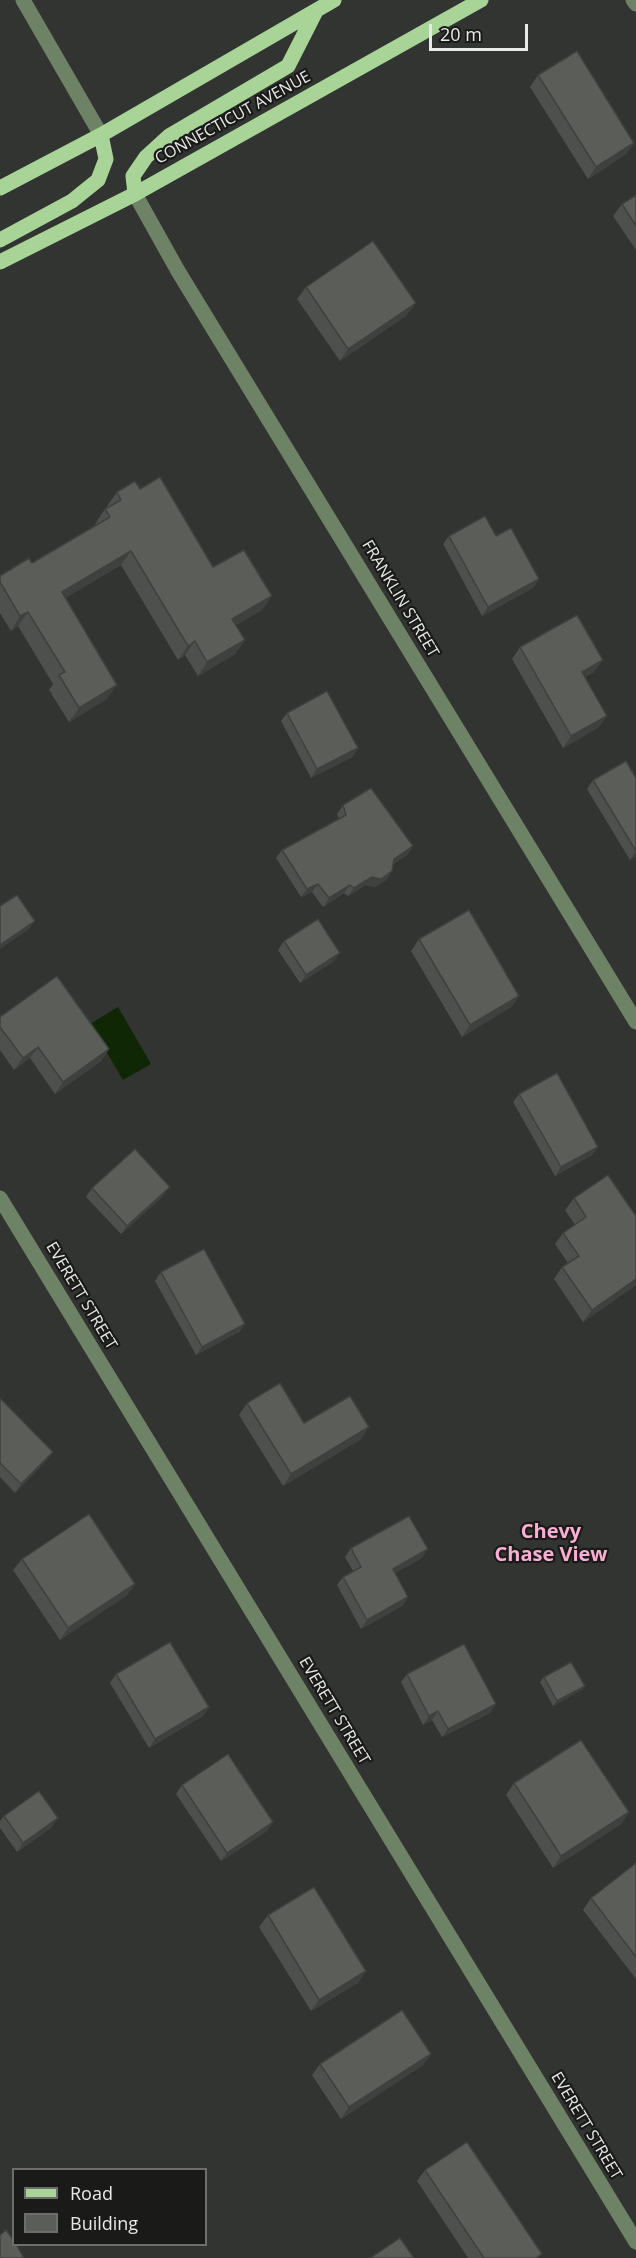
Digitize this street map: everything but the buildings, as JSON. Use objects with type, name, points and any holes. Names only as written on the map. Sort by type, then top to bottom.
[{"type":"main road","points":[[0,188],[101,135],[333,0]]},
{"type":"main road","name":"CONNECTICUT AVENUE","points":[[0,262],[135,194],[481,0]]},
{"type":"main road","points":[[135,194],[133,176],[146,157],[169,136],[288,66],[316,11]]},
{"type":"main road","points":[[0,240],[72,201],[98,180],[106,159],[101,135]]},
{"type":"street","points":[[23,0],[101,135]]},
{"type":"street","points":[[633,0],[636,4]]},
{"type":"street","name":"FRANKLIN STREET","points":[[135,194],[178,270],[636,1022]]},
{"type":"street","name":"EVERETT STREET","points":[[0,1198],[636,2242]]},
{"type":"shaded area","points":[[118,1007],[151,1064],[123,1080],[90,1024]]},
{"type":"district","name":"Chevy Chase View","points":[[551,1544]]}]
